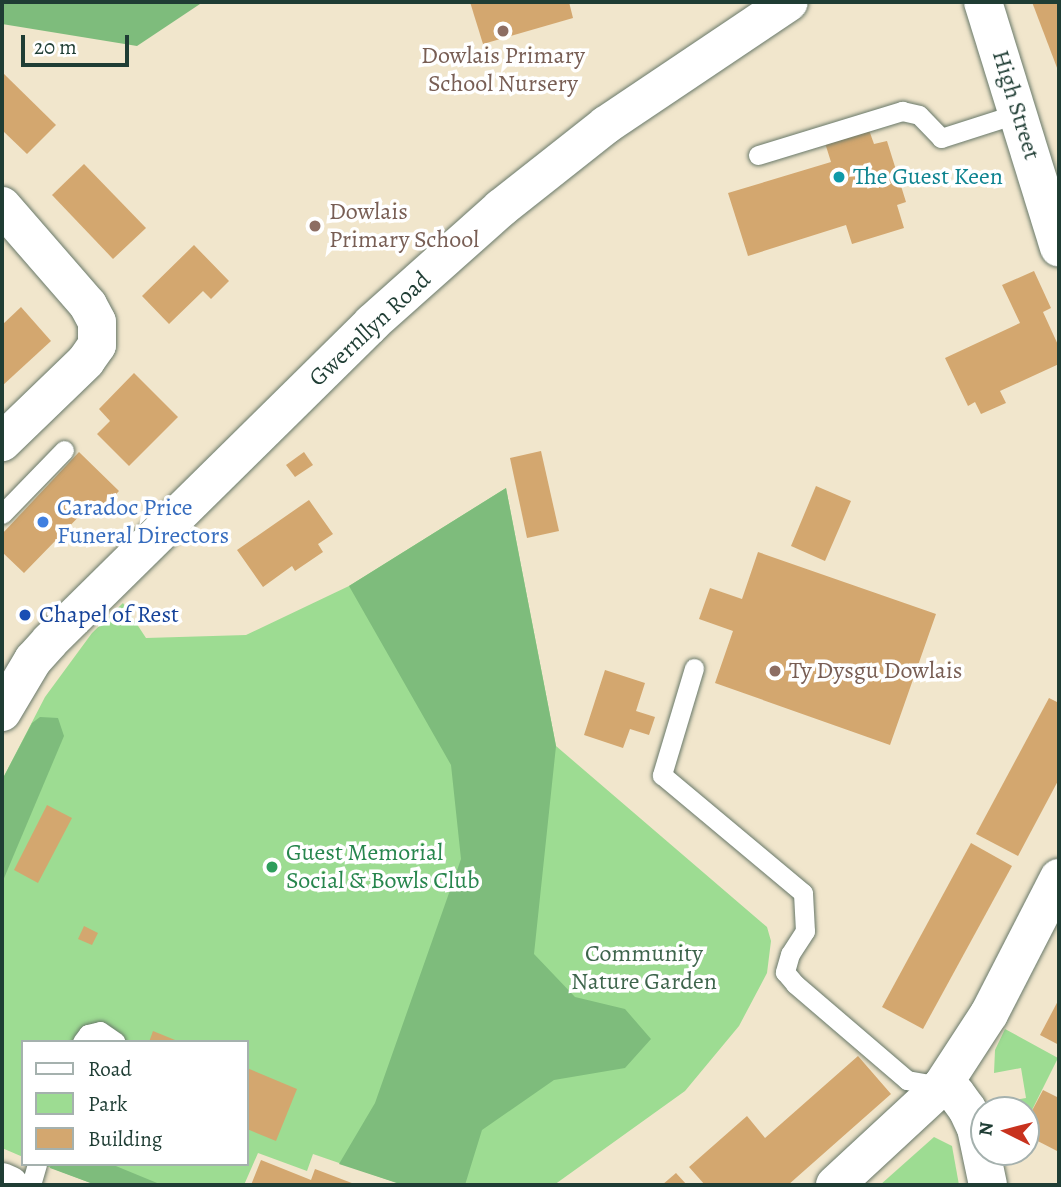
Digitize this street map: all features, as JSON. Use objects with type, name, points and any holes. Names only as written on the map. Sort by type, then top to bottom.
[{"type":"street","name":"Gwernllyn Road","points":[[5,699],[50,641],[372,323],[471,234],[606,125],[789,2]]},
{"type":"street","name":"High Street","points":[[984,2],[1059,248]]},
{"type":"street","points":[[2,206],[88,305],[97,322],[97,345],[86,361],[2,442]]},
{"type":"street","points":[[835,1185],[942,1086],[989,1014],[1059,878]]},
{"type":"street","points":[[942,1086],[956,1094],[971,1118],[988,1185]]},
{"type":"street","points":[[2,1182],[9,1185]]},
{"type":"lane","points":[[758,155],[902,111],[919,115],[941,138],[1019,113]]},
{"type":"lane","points":[[2,514],[64,450]]},
{"type":"lane","points":[[694,667],[662,775],[803,893],[805,931],[789,954],[785,972],[795,984],[907,1080],[942,1086]]},
{"type":"lane","points":[[84,1040],[88,1034],[100,1031],[113,1040]]},
{"type":"lane","points":[[31,1185],[36,1166]]},
{"type":"green space","points":[[2,2],[203,2],[137,46],[2,24]]},
{"type":"green space","name":"Guest Memorial Social & Bowls Club","points":[[506,488],[556,746],[767,927],[771,941],[767,973],[739,1026],[685,1091],[554,1185],[403,1185],[313,1154],[307,1171],[258,1153],[244,1185],[96,1185],[46,1166],[248,1166],[248,1040],[21,1040],[21,1156],[2,1148],[2,780],[45,697],[92,633],[123,603],[146,638],[246,635],[349,586]]},
{"type":"green space","points":[[506,488],[556,746],[534,954],[575,997],[625,1009],[651,1039],[625,1068],[554,1080],[482,1130],[465,1185],[403,1185],[339,1164],[375,1103],[461,859],[451,765],[349,586]]},
{"type":"green space","points":[[40,717],[58,718],[64,736],[2,883],[2,780],[32,723]]},
{"type":"green space","points":[[1005,1029],[1058,1058],[1039,1096],[1026,1096],[1021,1068],[994,1073],[995,1050]]},
{"type":"green space","points":[[934,1137],[952,1146],[959,1185],[880,1185]]},
{"type":"green space","points":[[116,1166],[162,1185],[96,1185],[50,1168]]},
{"type":"building","name":"Dowlais Primary School Nursery","points":[[470,2],[569,2],[573,18],[483,44]]},
{"type":"building","points":[[1032,2],[1059,2],[1059,73]]},
{"type":"building","points":[[2,72],[56,125],[27,154],[2,130]]},
{"type":"building","name":"The Guest Keen","points":[[869,130],[874,144],[887,141],[906,202],[897,205],[904,228],[852,244],[846,225],[748,256],[728,193],[831,162],[825,143]]},
{"type":"building","points":[[84,164],[146,228],[113,259],[52,195]]},
{"type":"building","points":[[194,245],[229,281],[211,299],[203,291],[169,324],[142,296]]},
{"type":"building","points":[[1034,271],[1051,308],[1043,312],[1059,347],[1059,364],[1000,391],[1006,403],[981,414],[975,402],[968,406],[945,358],[1020,323],[1002,285]]},
{"type":"building","points":[[21,307],[51,341],[2,386],[2,325]]},
{"type":"building","points":[[134,373],[178,417],[129,466],[97,434],[110,421],[99,409]]},
{"type":"building","points":[[541,451],[559,531],[527,538],[510,458]]},
{"type":"building","name":"Caradoc Price Funeral Directors","points":[[79,452],[119,491],[101,510],[92,503],[24,573],[2,552],[2,534]]},
{"type":"building","points":[[304,452],[313,465],[295,477],[286,465]]},
{"type":"building","points":[[816,486],[851,501],[825,561],[791,546]]},
{"type":"building","points":[[309,500],[333,534],[318,544],[323,552],[295,571],[292,566],[263,587],[237,550]]},
{"type":"building","points":[[758,552],[936,614],[890,745],[715,683],[733,631],[699,619],[710,588],[742,599]]},
{"type":"building","points":[[605,670],[645,683],[636,711],[655,717],[649,735],[630,729],[623,748],[584,735]]},
{"type":"building","points":[[1049,698],[1059,703],[1059,779],[1018,856],[976,834]]},
{"type":"building","points":[[47,805],[72,818],[38,883],[14,870]]},
{"type":"building","points":[[971,843],[1012,866],[923,1029],[882,1007]]},
{"type":"building","points":[[84,926],[98,933],[92,945],[78,939]]},
{"type":"building","points":[[1059,999],[1059,1045],[1040,1035]]},
{"type":"building","points":[[153,1031],[175,1040],[150,1040]]},
{"type":"building","points":[[858,1056],[891,1094],[788,1185],[705,1185],[689,1167],[747,1116],[765,1138]]},
{"type":"building","points":[[248,1068],[297,1089],[276,1141],[248,1129]]},
{"type":"building","points":[[1043,1090],[1059,1098],[1059,1152],[1040,1142],[1040,1096]]},
{"type":"building","points":[[261,1160],[311,1180],[315,1169],[357,1185],[251,1185]]},
{"type":"building","points":[[676,1173],[687,1185],[662,1185]]},
{"type":"place","name":"Dowlais Primary School Nursery","points":[[503,31]]},
{"type":"place","name":"The Guest Keen","points":[[839,177]]},
{"type":"place","name":"Dowlais Primary School","points":[[315,226]]},
{"type":"place","name":"Caradoc Price Funeral Directors","points":[[43,522]]},
{"type":"place","name":"Chapel of Rest","points":[[25,615]]},
{"type":"place","name":"Ty Dysgu Dowlais","points":[[775,671]]},
{"type":"place","name":"Guest Memorial Social & Bowls Club","points":[[272,867]]},
{"type":"park label","name":"Community Nature Garden","points":[[644,968]]}]
